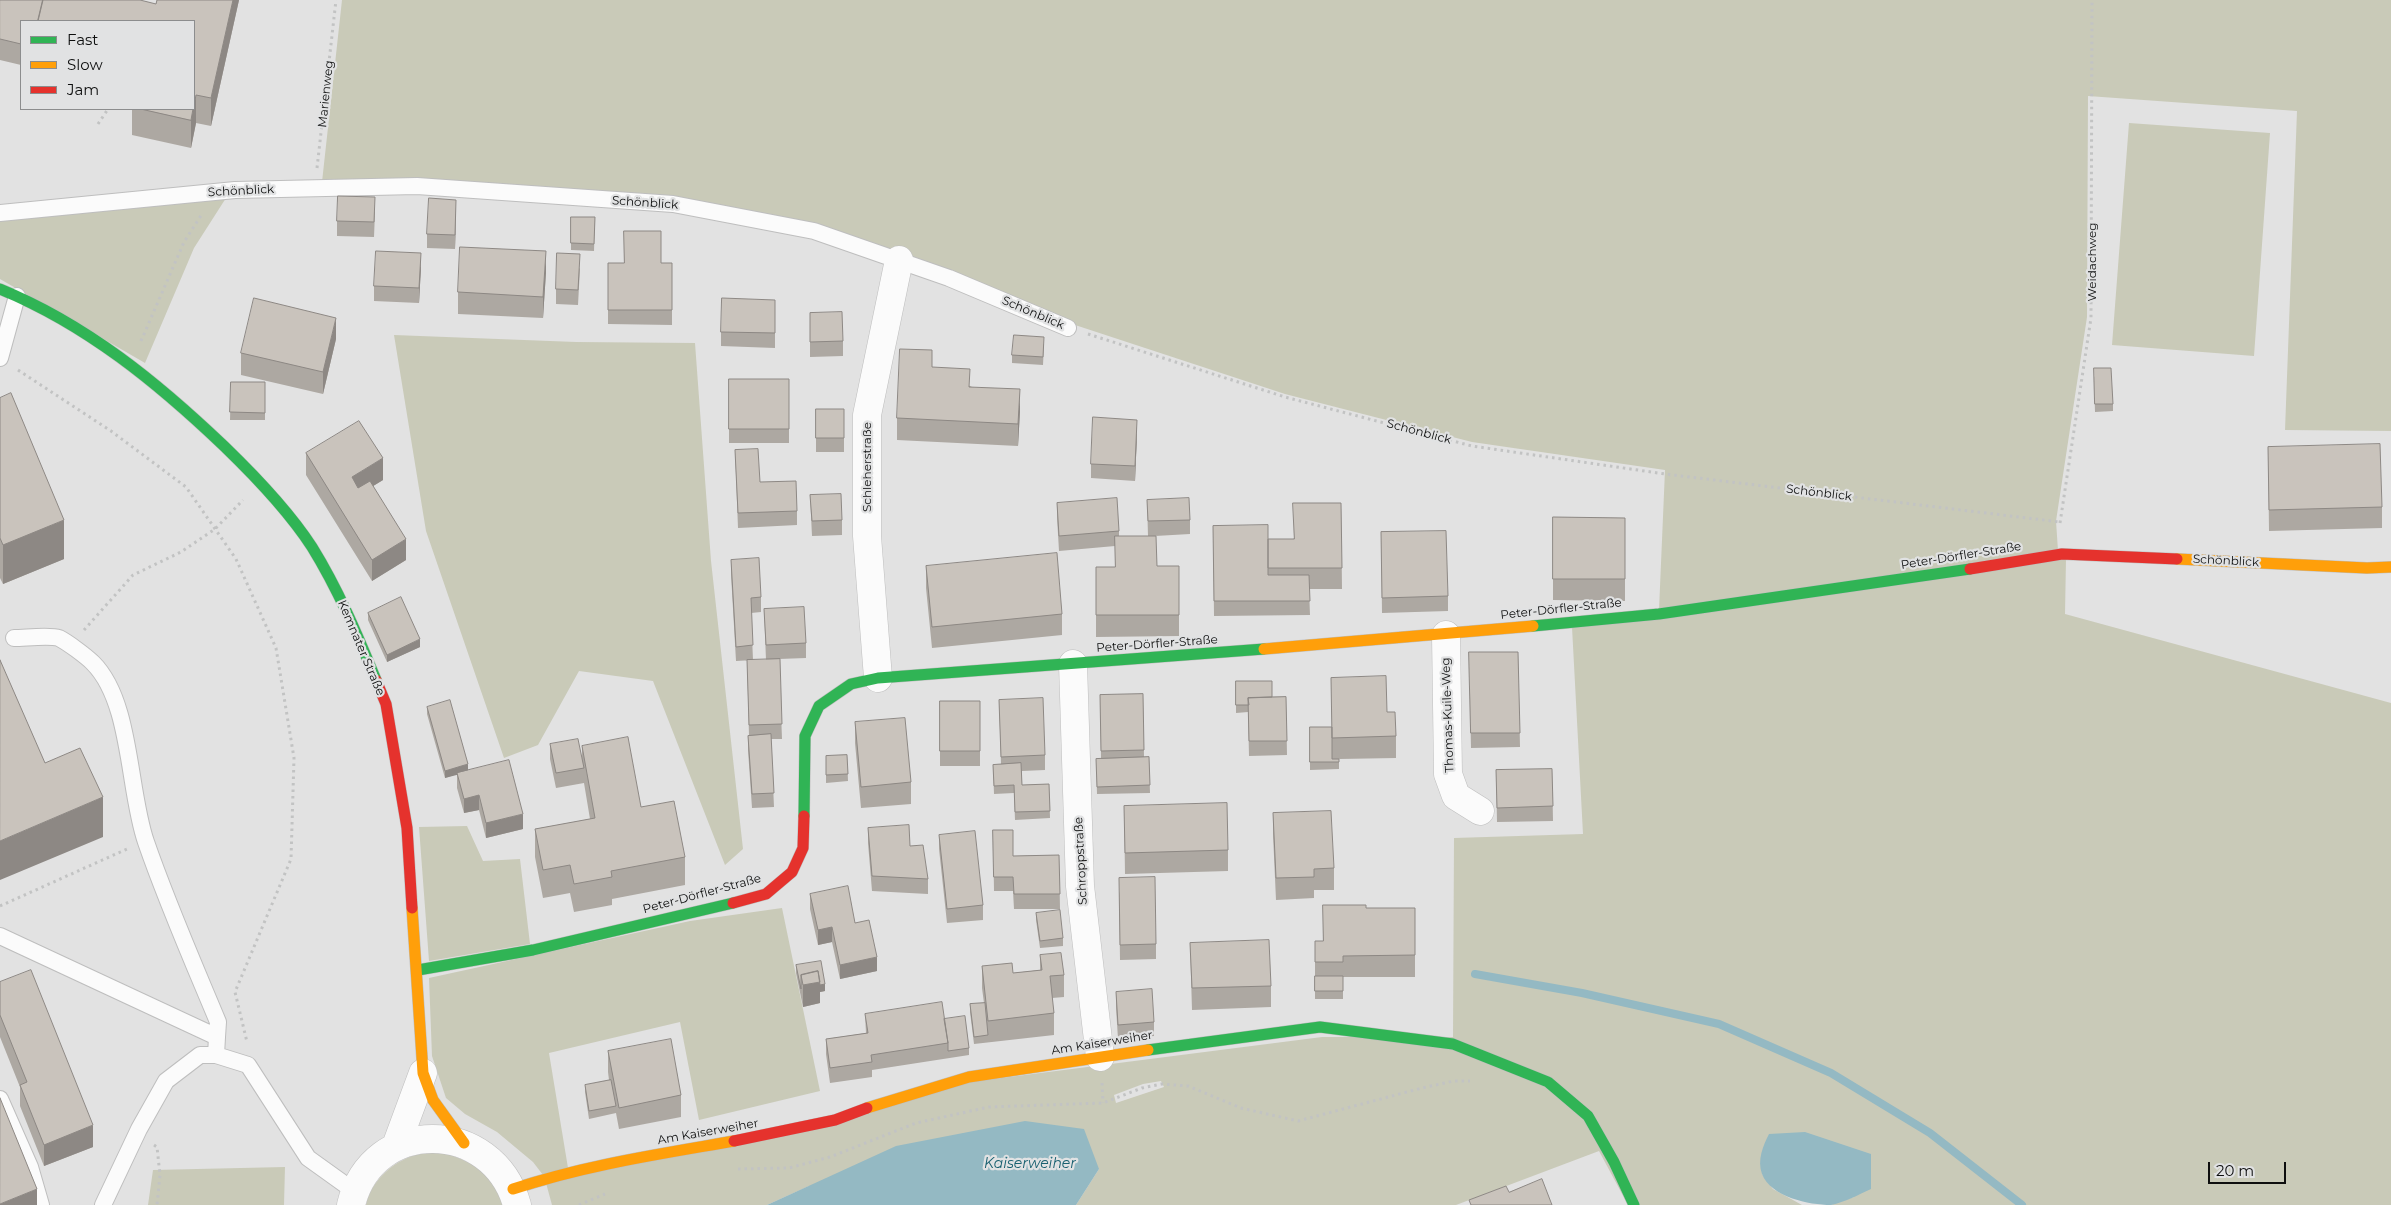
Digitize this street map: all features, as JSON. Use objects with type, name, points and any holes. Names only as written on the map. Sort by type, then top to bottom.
[{"type":"street","name":"Schleherstraße","points":[[878,678],[867,536],[867,415],[899,260]]},
{"type":"street","name":"Kemnater Straße","points":[[0,289],[79,329],[131,364],[202,425],[262,483],[310,546],[347,610],[386,704],[407,828],[424,1073],[433,1100],[464,1143]]},
{"type":"street","name":"Peter-Dörfler-Straße","points":[[418,970],[533,950],[690,914],[766,894],[792,872],[803,848],[805,736],[819,706],[851,684],[878,678],[1446,635],[1659,614],[1934,575],[2062,554]]},
{"type":"street","name":"Schönblick","points":[[2062,554],[2367,568],[2391,567]]},
{"type":"street","name":"Thomas-Kuile-Weg","points":[[1446,635],[1448,774],[1456,796],[1480,811]]},
{"type":"street","name":"Schroppstraße","points":[[1073,664],[1080,886],[1100,1057]]},
{"type":"street","name":"Am Kaiserweiher","points":[[515,1197],[540,1180],[612,1163],[792,1130],[835,1120],[895,1098],[969,1077],[1320,1027],[1452,1044],[1548,1082],[1588,1116],[1614,1162],[1634,1205]]},
{"type":"street","name":"Kemnater Straße","points":[[396,1146],[424,1073]]},
{"type":"street","points":[[353,1198],[369,1168],[379,1158],[396,1146],[427,1138],[464,1143],[484,1154],[501,1170],[515,1197]]},
{"type":"lane","name":"Schönblick","points":[[0,213],[217,192],[417,186],[673,204],[814,231],[948,278],[1068,328]]},
{"type":"lane","points":[[0,358],[17,296]]},
{"type":"lane","points":[[14,638],[58,638],[93,663],[106,682],[116,702],[146,841],[218,1022],[216,1056]]},
{"type":"lane","points":[[0,936],[217,1037]]},
{"type":"lane","points":[[103,1205],[139,1130],[166,1082],[200,1056],[216,1056],[248,1065],[308,1158],[353,1198]]},
{"type":"lane","points":[[0,1099],[30,1167],[41,1205]]},
{"type":"path","name":"Marienweg","points":[[315,188],[336,0]]},
{"type":"path","name":"Weidachweg","points":[[2060,522],[2091,318],[2092,0]]},
{"type":"path","points":[[98,124],[107,110]]},
{"type":"path","points":[[131,364],[184,242],[217,192]]},
{"type":"path","name":"Schönblick","points":[[1068,328],[1285,398],[1472,446],[1665,474],[2060,522]]},
{"type":"path","points":[[17,369],[111,431],[186,487],[236,558],[276,648],[294,758],[291,858],[234,992],[247,1037],[248,1065]]},
{"type":"path","points":[[73,648],[85,627],[134,575],[181,552],[215,529],[262,483]]},
{"type":"path","points":[[0,906],[146,841]]},
{"type":"path","points":[[735,1169],[789,1168],[830,1157],[916,1123],[989,1106],[1103,1103],[1142,1088],[1162,1084],[1188,1086],[1242,1108],[1298,1121],[1422,1088],[1454,1081],[1472,1081]]},
{"type":"path","points":[[139,1130],[157,1147],[160,1174],[157,1205]]},
{"type":"path","points":[[579,1205],[609,1193]]},
{"type":"green space","points":[[342,0],[2391,0],[2391,431],[2285,430],[2297,111],[2088,96],[2087,317],[2056,521],[2058,551],[1659,610],[1665,470],[1472,442],[1285,394],[1069,323],[949,273],[672,199],[322,182]]},
{"type":"green space","points":[[2129,123],[2270,133],[2254,356],[2112,345]]},
{"type":"green space","points":[[226,198],[194,248],[145,363],[0,279],[0,217]]},
{"type":"green space","points":[[394,335],[576,342],[695,343],[711,561],[743,849],[725,865],[653,681],[579,671],[538,745],[504,758],[426,531]]},
{"type":"green space","points":[[2066,559],[2065,614],[2391,703],[2391,1205],[1830,1205],[1854,1197],[1762,1174],[1773,1189],[1802,1205],[1628,1205],[1599,1151],[1456,1205],[1076,1205],[1099,1169],[809,1186],[767,1205],[552,1205],[546,1183],[970,1082],[1322,1037],[1453,1037],[1454,838],[1583,834],[1572,627]],"holes":[[[1161,1081],[1164,1087],[1116,1103],[1114,1095],[1143,1084]]]},
{"type":"green space","points":[[467,826],[483,861],[520,859],[530,944],[429,961],[419,827]]},
{"type":"green space","points":[[782,908],[820,1091],[699,1120],[680,1022],[549,1053],[568,1168],[543,1175],[533,1162],[497,1132],[465,1114],[446,1098],[432,1056],[429,978],[690,921]]},
{"type":"green space","points":[[444,1153],[473,1165],[488,1177],[499,1194],[503,1205],[366,1205],[373,1187],[394,1165],[412,1156]]},
{"type":"green space","points":[[285,1167],[284,1205],[148,1205],[153,1170]]},
{"type":"water","name":"Kaiserweiher","points":[[1025,1121],[1084,1129],[1099,1169],[1076,1205],[767,1205],[896,1146]]},
{"type":"water","points":[[1805,1132],[1871,1154],[1871,1189],[1831,1205],[1802,1201],[1773,1189],[1762,1174],[1760,1164],[1763,1148],[1769,1134]]},
{"type":"building","points":[[0,0],[43,0],[38,20],[20,20],[20,44],[0,39]]},
{"type":"building","points":[[43,0],[140,0],[156,4],[157,0],[233,0],[211,98],[196,95],[195,100],[195,20],[38,20]]},
{"type":"building","points":[[146,110],[193,110],[191,120]]},
{"type":"building","points":[[338,196],[375,197],[374,222],[337,221]]},
{"type":"building","points":[[429,198],[456,200],[455,235],[427,234]]},
{"type":"building","points":[[571,217],[595,217],[594,244],[571,243]]},
{"type":"building","points":[[624,231],[661,231],[661,263],[672,263],[672,310],[608,310],[608,263],[624,263]]},
{"type":"building","points":[[460,247],[546,251],[543,297],[458,292]]},
{"type":"building","points":[[376,251],[421,253],[419,288],[374,286]]},
{"type":"building","points":[[557,253],[580,254],[578,290],[556,289]]},
{"type":"building","points":[[254,298],[336,318],[323,372],[241,353]]},
{"type":"building","points":[[722,298],[775,300],[775,333],[721,332]]},
{"type":"building","points":[[842,312],[843,341],[810,342],[810,313]]},
{"type":"building","points":[[1014,335],[1044,337],[1043,357],[1012,355]]},
{"type":"building","points":[[900,349],[932,350],[932,367],[970,369],[969,387],[1020,389],[1018,424],[897,418]]},
{"type":"building","points":[[2094,368],[2111,368],[2113,404],[2095,404]]},
{"type":"building","points":[[729,379],[789,379],[789,429],[729,429]]},
{"type":"building","points":[[231,382],[265,382],[265,413],[230,412]]},
{"type":"building","points":[[11,393],[64,520],[3,545],[0,538],[0,398]]},
{"type":"building","points":[[816,409],[844,409],[844,438],[816,438]]},
{"type":"building","points":[[1093,417],[1137,420],[1135,466],[1091,464]]},
{"type":"building","points":[[359,421],[383,458],[352,477],[358,488],[370,481],[406,539],[372,560],[306,453]]},
{"type":"building","points":[[2380,444],[2382,507],[2269,510],[2268,447]]},
{"type":"building","points":[[758,449],[760,482],[796,481],[797,511],[738,513],[735,450]]},
{"type":"building","points":[[841,494],[842,520],[812,521],[810,495]]},
{"type":"building","points":[[1117,498],[1119,531],[1059,536],[1057,503]]},
{"type":"building","points":[[1189,498],[1190,520],[1148,521],[1147,500]]},
{"type":"building","points":[[1293,503],[1341,503],[1342,568],[1268,568],[1268,539],[1294,539]]},
{"type":"building","points":[[1553,517],[1625,518],[1625,579],[1553,579]]},
{"type":"building","points":[[1268,525],[1268,575],[1309,575],[1310,601],[1214,601],[1213,526]]},
{"type":"building","points":[[1446,531],[1448,596],[1382,598],[1381,532]]},
{"type":"building","points":[[1115,536],[1156,536],[1157,566],[1179,566],[1179,615],[1096,615],[1096,567],[1115,567]]},
{"type":"building","points":[[1057,553],[1062,614],[932,627],[926,566]]},
{"type":"building","points":[[759,558],[761,597],[751,598],[753,645],[736,647],[731,560]]},
{"type":"building","points":[[401,597],[420,639],[387,655],[368,613]]},
{"type":"building","points":[[804,607],[806,643],[766,645],[764,609]]},
{"type":"building","points":[[1469,652],[1518,652],[1520,733],[1471,733]]},
{"type":"building","points":[[780,659],[782,724],[749,725],[747,660]]},
{"type":"building","points":[[0,660],[45,763],[80,748],[103,797],[0,841]]},
{"type":"building","points":[[1386,676],[1387,712],[1395,712],[1396,736],[1332,738],[1331,678]]},
{"type":"building","points":[[1236,681],[1272,681],[1272,697],[1248,698],[1249,705],[1236,705]]},
{"type":"building","points":[[1143,694],[1144,750],[1101,751],[1100,695]]},
{"type":"building","points":[[1286,697],[1287,741],[1249,741],[1248,698]]},
{"type":"building","points":[[1043,698],[1045,755],[1001,757],[999,700]]},
{"type":"building","points":[[450,700],[468,764],[445,771],[427,707]]},
{"type":"building","points":[[940,701],[980,701],[980,751],[940,751]]},
{"type":"building","points":[[905,718],[911,782],[861,787],[855,722]]},
{"type":"building","points":[[1310,727],[1332,727],[1332,759],[1339,759],[1339,762],[1310,762]]},
{"type":"building","points":[[771,734],[774,793],[752,794],[748,736]]},
{"type":"building","points":[[628,737],[641,807],[674,801],[685,857],[611,871],[612,877],[574,884],[570,865],[543,870],[535,829],[595,818],[582,746]]},
{"type":"building","points":[[578,739],[584,768],[556,773],[550,744]]},
{"type":"building","points":[[847,755],[848,774],[826,775],[826,756]]},
{"type":"building","points":[[1149,757],[1150,785],[1097,787],[1096,759]]},
{"type":"building","points":[[509,760],[523,814],[486,823],[479,795],[464,799],[457,773]]},
{"type":"building","points":[[1021,763],[1022,785],[1049,784],[1050,811],[1015,812],[1014,785],[994,786],[993,765]]},
{"type":"building","points":[[1552,769],[1553,806],[1497,808],[1496,770]]},
{"type":"building","points":[[1227,803],[1228,850],[1125,853],[1124,806]]},
{"type":"building","points":[[1331,811],[1334,868],[1314,869],[1314,877],[1276,878],[1273,813]]},
{"type":"building","points":[[909,825],[910,846],[923,845],[928,879],[872,876],[868,828]]},
{"type":"building","points":[[993,830],[1013,830],[1013,856],[1059,855],[1060,894],[1014,894],[1013,877],[994,877]]},
{"type":"building","points":[[975,831],[983,905],[947,909],[939,835]]},
{"type":"building","points":[[1155,877],[1156,944],[1120,945],[1119,878]]},
{"type":"building","points":[[848,886],[855,923],[869,920],[877,957],[840,965],[832,927],[818,930],[810,894]]},
{"type":"building","points":[[1323,905],[1366,905],[1366,908],[1415,908],[1415,955],[1343,956],[1343,962],[1315,962],[1315,941],[1323,941]]},
{"type":"building","points":[[1060,910],[1063,938],[1040,941],[1036,913]]},
{"type":"building","points":[[1269,940],[1271,986],[1192,988],[1190,943]]},
{"type":"building","points":[[1061,953],[1064,975],[1050,976],[1054,1013],[988,1021],[982,966],[1012,963],[1013,973],[1042,970],[1040,955]]},
{"type":"building","points":[[821,961],[825,984],[820,985],[818,971],[801,975],[801,989],[796,965]]},
{"type":"building","points":[[31,970],[93,1125],[44,1145],[20,1085],[27,1082],[0,1015],[0,982]]},
{"type":"building","points":[[818,971],[820,982],[803,985],[801,975]]},
{"type":"building","points":[[1315,976],[1343,976],[1343,991],[1315,991]]},
{"type":"building","points":[[1152,989],[1154,1022],[1118,1025],[1116,992]]},
{"type":"building","points":[[942,1002],[948,1043],[871,1055],[872,1062],[830,1068],[826,1039],[868,1033],[865,1014]]},
{"type":"building","points":[[985,1003],[988,1035],[974,1037],[970,1004]]},
{"type":"building","points":[[965,1016],[969,1048],[948,1051],[944,1019]]},
{"type":"building","points":[[671,1039],[681,1095],[619,1108],[608,1051]]},
{"type":"building","points":[[611,1080],[616,1106],[589,1111],[585,1085]]},
{"type":"building","points":[[0,1098],[37,1189],[0,1204]]},
{"type":"building","points":[[1542,1179],[1552,1205],[1471,1205],[1469,1200],[1506,1186],[1509,1192]]},
{"type":"waterway","points":[[1475,974],[1582,993],[1719,1024],[1831,1073],[1930,1133],[2022,1205]]},
{"type":"traffic: fast","points":[[0,289],[62,319],[120,357],[174,400],[248,470],[282,507],[312,547],[339,595],[376,680]]},
{"type":"traffic: fast","points":[[1533,626],[1659,614],[1970,569]]},
{"type":"traffic: fast","points":[[804,816],[805,736],[819,706],[851,684],[878,678],[1264,649]]},
{"type":"traffic: fast","points":[[418,970],[533,950],[733,903]]},
{"type":"traffic: fast","points":[[1148,1050],[1320,1027],[1453,1044],[1548,1082],[1588,1116],[1614,1162],[1634,1205]]},
{"type":"traffic: slow","points":[[2177,559],[2367,568],[2391,567]]},
{"type":"traffic: slow","points":[[1264,649],[1533,626]]},
{"type":"traffic: slow","points":[[412,908],[423,1073],[433,1100],[464,1143]]},
{"type":"traffic: slow","points":[[867,1108],[969,1077],[1148,1050]]},
{"type":"traffic: slow","points":[[513,1189],[595,1167],[734,1141]]},
{"type":"traffic: jam","points":[[1970,569],[2062,554],[2177,559]]},
{"type":"traffic: jam","points":[[376,680],[386,704],[407,828],[412,908]]},
{"type":"traffic: jam","points":[[733,903],[766,894],[792,872],[803,848],[804,816]]},
{"type":"traffic: jam","points":[[734,1141],[835,1120],[867,1108]]}]
